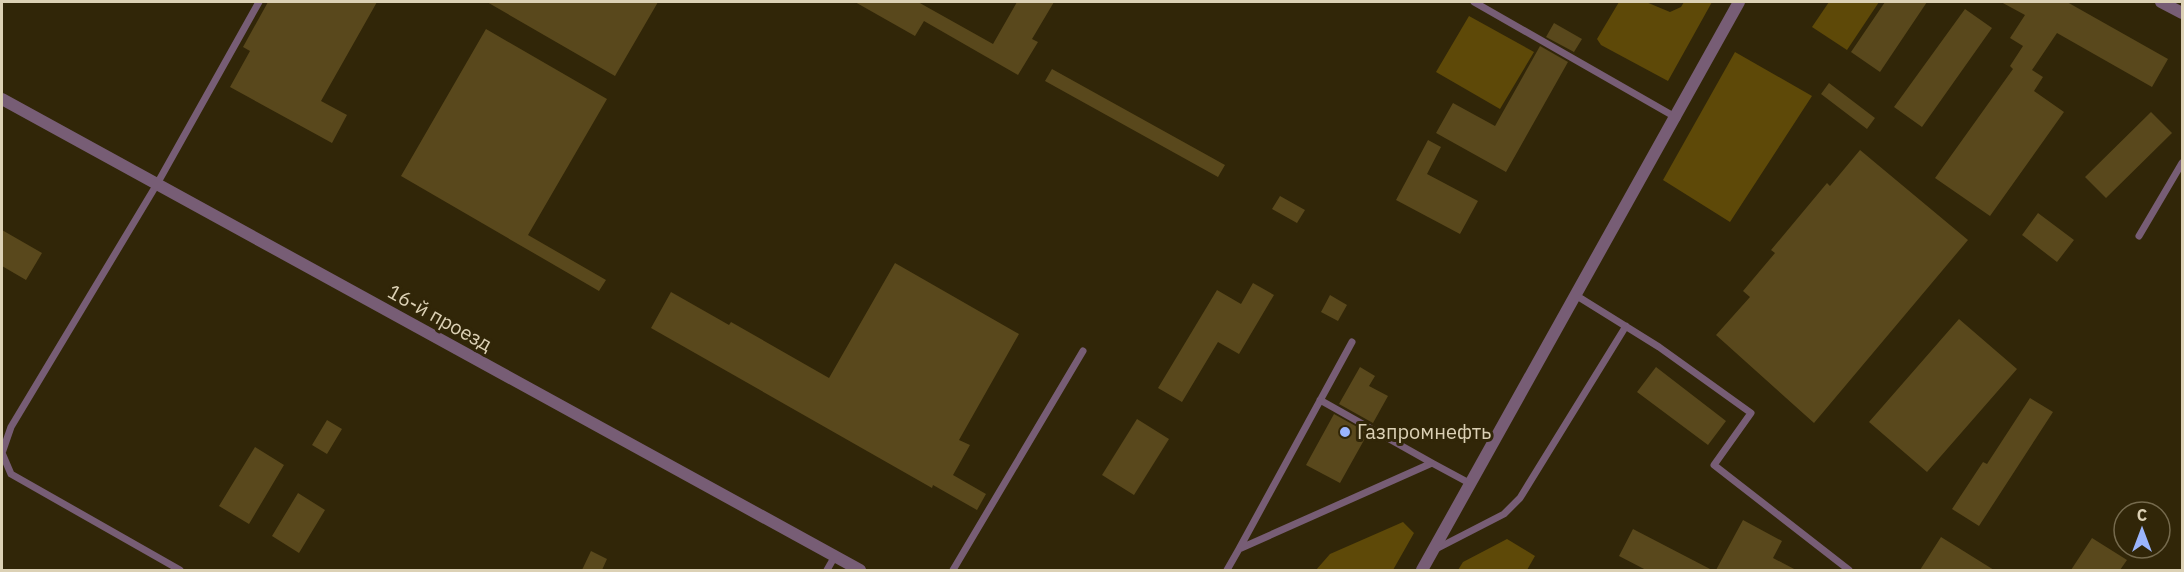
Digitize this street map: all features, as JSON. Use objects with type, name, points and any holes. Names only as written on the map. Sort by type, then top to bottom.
[{"type":"street","points":[[1422,570],[1740,2]]},
{"type":"street","points":[[2161,2],[2182,13]]},
{"type":"street","name":"16-й проезд","points":[[2,99],[860,570]]},
{"type":"lane","points":[[180,570],[11,474],[2,453],[11,427],[157,184],[259,2]]},
{"type":"lane","points":[[1474,2],[1677,118]]},
{"type":"lane","points":[[2139,236],[2182,163]]},
{"type":"lane","points":[[1576,296],[1659,347],[1751,413],[1714,465],[1850,570]]},
{"type":"lane","points":[[1433,550],[1504,514],[1520,498],[1626,326]]},
{"type":"lane","points":[[1227,570],[1352,342]]},
{"type":"lane","points":[[952,570],[1083,351]]},
{"type":"lane","points":[[1320,400],[1471,484]]},
{"type":"lane","points":[[1239,549],[1432,463]]},
{"type":"lane","points":[[827,570],[835,556]]},
{"type":"shaded area","points":[[1619,2],[1646,2],[1670,12],[1681,7],[1684,2],[1712,2],[1668,81],[1601,45],[1597,39]]},
{"type":"shaded area","points":[[1829,2],[1879,2],[1847,50],[1812,27]]},
{"type":"shaded area","points":[[1469,16],[1534,52],[1500,109],[1436,72]]},
{"type":"shaded area","points":[[1735,52],[1812,96],[1730,222],[1663,180]]},
{"type":"shaded area","points":[[1403,522],[1414,533],[1393,570],[1316,570],[1330,554]]},
{"type":"shaded area","points":[[1507,539],[1535,556],[1527,570],[1458,570],[1463,562]]},
{"type":"building","points":[[268,2],[377,2],[321,101],[347,115],[332,143],[230,87],[250,51],[243,47]]},
{"type":"building","points":[[487,2],[658,2],[615,76]]},
{"type":"building","points":[[855,2],[918,2],[993,44],[1017,2],[1054,2],[1032,39],[1038,42],[1018,75],[924,21],[915,36]]},
{"type":"building","points":[[1885,2],[1927,2],[1880,72],[1851,52]]},
{"type":"building","points":[[2001,2],[2067,2],[2168,59],[2152,87],[2057,33],[2032,70],[2043,77],[2034,91],[2064,112],[1990,216],[1935,178],[2013,69],[2010,66],[2023,46],[2010,38],[2025,15]]},
{"type":"building","points":[[1965,9],[1992,28],[1922,127],[1894,107]]},
{"type":"building","points":[[1554,23],[1582,39],[1574,52],[1546,37]]},
{"type":"building","points":[[486,29],[607,99],[528,235],[606,280],[599,291],[401,176]]},
{"type":"building","points":[[1540,46],[1568,62],[1506,172],[1436,133],[1453,103],[1495,126]]},
{"type":"building","points":[[1052,69],[1225,165],[1218,177],[1045,81]]},
{"type":"building","points":[[1829,83],[1875,118],[1867,129],[1821,94]]},
{"type":"building","points":[[2151,112],[2172,133],[2106,198],[2085,177]]},
{"type":"building","points":[[1428,140],[1441,147],[1427,174],[1478,201],[1460,234],[1396,200]]},
{"type":"building","points":[[1860,150],[1968,240],[1814,423],[1716,335],[1750,297],[1743,291],[1775,253],[1771,250],[1827,183],[1830,186]]},
{"type":"building","points":[[1280,196],[1305,210],[1297,223],[1272,209]]},
{"type":"building","points":[[2038,213],[2074,240],[2057,262],[2022,235]]},
{"type":"building","points":[[2,230],[42,253],[26,280],[2,266]]},
{"type":"building","points":[[895,263],[1019,334],[959,440],[970,445],[953,475],[986,494],[977,510],[933,485],[932,488],[651,328],[671,292],[729,325],[731,322],[829,378]]},
{"type":"building","points":[[1253,283],[1274,295],[1239,354],[1218,342],[1182,402],[1158,388],[1217,290],[1241,304]]},
{"type":"building","points":[[1330,295],[1347,305],[1338,321],[1321,312]]},
{"type":"building","points":[[1959,319],[2017,369],[1927,472],[1869,422]]},
{"type":"building","points":[[1360,367],[1375,376],[1369,386],[1388,396],[1373,423],[1339,404]]},
{"type":"building","points":[[1656,367],[1726,421],[1708,445],[1637,392]]},
{"type":"building","points":[[2030,398],[2053,412],[1979,526],[1952,509],[1983,462],[1987,464]]},
{"type":"building","points":[[1334,414],[1368,433],[1340,483],[1306,465]]},
{"type":"building","points":[[1137,419],[1169,439],[1134,495],[1102,475]]},
{"type":"building","points":[[327,420],[342,429],[327,454],[312,445]]},
{"type":"building","points":[[255,447],[284,465],[249,524],[219,506]]},
{"type":"building","points":[[298,493],[325,510],[299,553],[272,536]]},
{"type":"building","points":[[1743,520],[1782,541],[1773,558],[1796,570],[1716,570]]},
{"type":"building","points":[[1633,529],[1712,570],[1646,570],[1619,556]]},
{"type":"building","points":[[1941,537],[1994,570],[1920,570]]},
{"type":"building","points":[[2092,538],[2112,551],[2112,560],[2127,560],[2120,570],[2071,570]]},
{"type":"building","points":[[591,551],[607,559],[602,570],[582,570]]},
{"type":"place","name":"Газпромнефть","points":[[1345,432]]}]
